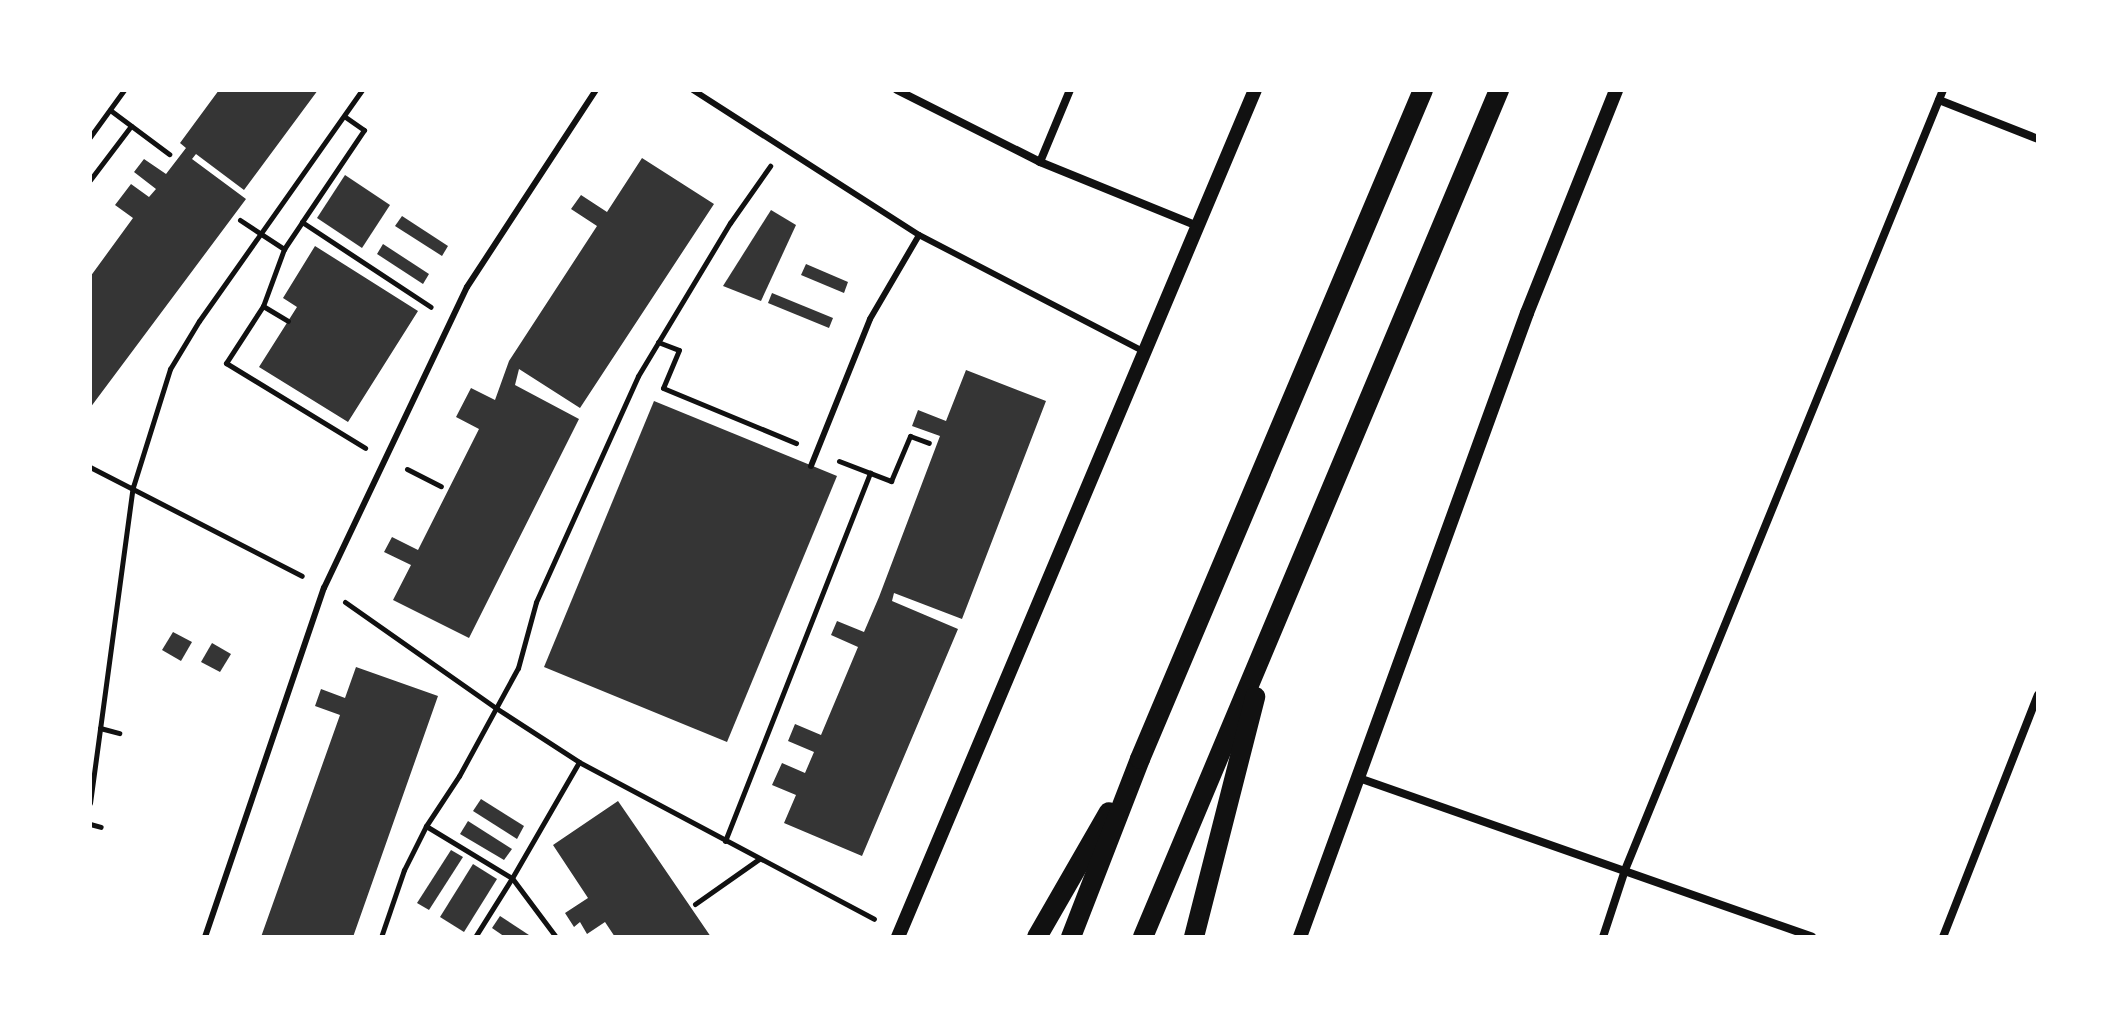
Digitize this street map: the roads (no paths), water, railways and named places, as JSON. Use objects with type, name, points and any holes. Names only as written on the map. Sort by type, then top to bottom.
[{"type":"main road","points":[[1071,937],[1140,759],[1423,90]]},
{"type":"main road","points":[[1143,937],[1499,90]]},
{"type":"main road","points":[[1194,937],[1271,635]]},
{"type":"main road","points":[[1037,937],[1140,759]]},
{"type":"street","points":[[897,90],[1040,162],[1198,226]]},
{"type":"street","points":[[1040,162],[1070,90]]},
{"type":"street","points":[[899,934],[1255,90]]},
{"type":"street","points":[[1300,937],[1527,313],[1616,90]]},
{"type":"street","points":[[1603,937],[1625,870],[1943,90]]},
{"type":"street","points":[[1939,100],[2038,139]]},
{"type":"street","points":[[1943,937],[2038,695]]},
{"type":"street","points":[[1356,777],[1812,937]]},
{"type":"lane","points":[[205,937],[324,588],[467,287],[596,90]]},
{"type":"lane","points":[[693,90],[919,235],[1143,352]]},
{"type":"lane","points":[[811,466],[870,319],[919,235]]}]
